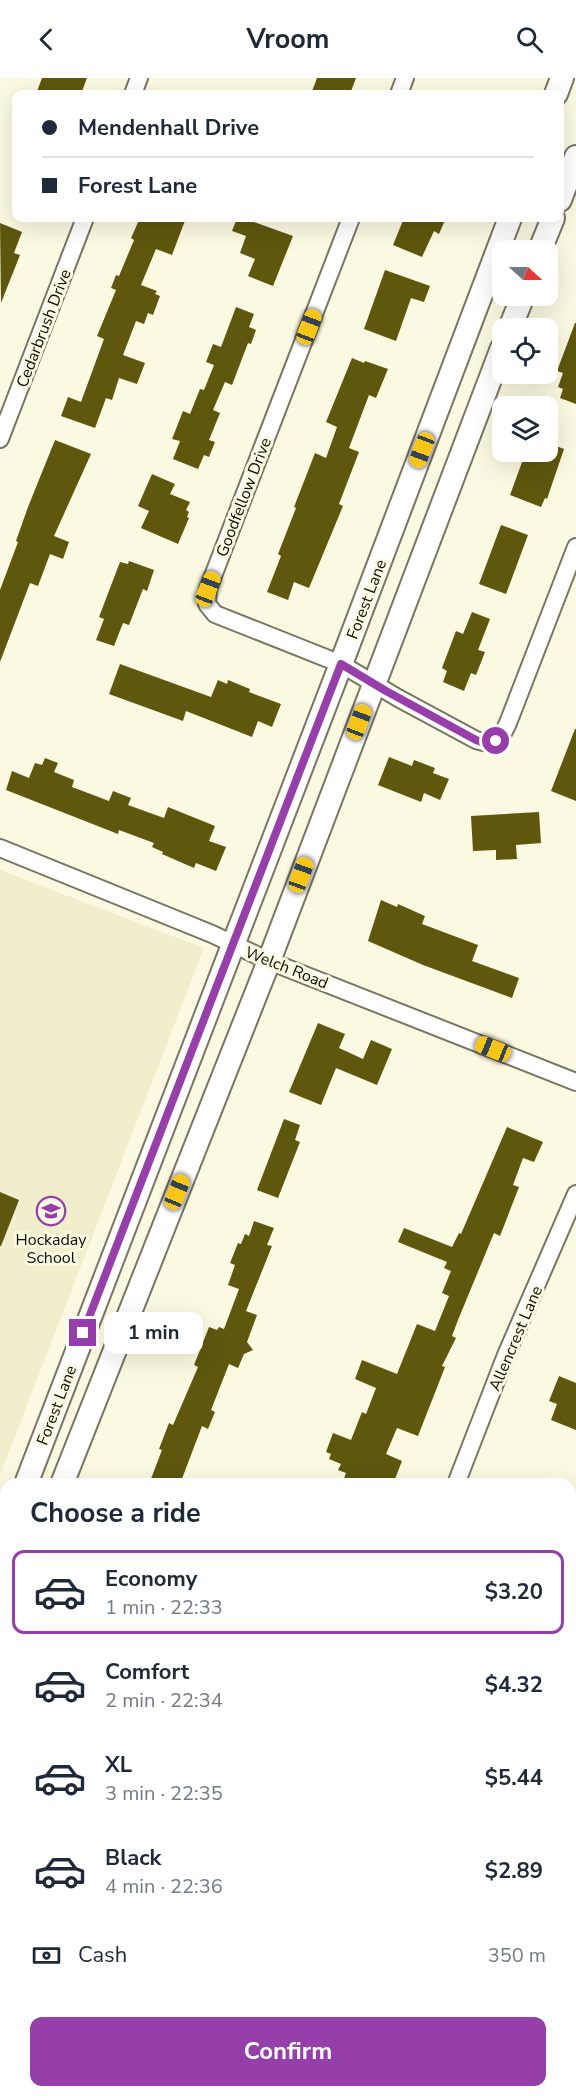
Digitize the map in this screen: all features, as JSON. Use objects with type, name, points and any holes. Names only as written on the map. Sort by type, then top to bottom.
[{"type":"main road","points":[[564,189],[576,157]]},
{"type":"main road","name":"Forest Lane","points":[[28,1478],[508,222]]},
{"type":"main road","points":[[544,240],[551,222]]},
{"type":"main road","name":"Forest Lane","points":[[64,1478],[269,961],[492,374]]},
{"type":"main road","points":[[92,1312],[125,1324]]},
{"type":"street","name":"Cedarbrush Drive","points":[[0,439],[83,222]]},
{"type":"street","name":"Goodfellow Drive","points":[[349,222],[208,589],[207,604],[215,614],[341,664],[487,744],[496,741],[508,723],[576,547]]},
{"type":"street","name":"Welch Road","points":[[0,848],[211,934],[269,961],[576,1082]]},
{"type":"street","name":"Allencrest Lane","points":[[458,1478],[506,1355],[576,1194]]},
{"type":"shaded area","name":"Hockaday School","points":[[0,870],[204,948],[0,1475]]},
{"type":"building","points":[[42,78],[87,78],[82,90],[38,90]]},
{"type":"building","points":[[317,78],[356,78],[352,90],[312,90]]},
{"type":"building","points":[[138,222],[184,222],[172,255],[156,249],[141,285],[157,291],[155,294],[160,296],[153,315],[148,313],[144,324],[136,321],[123,355],[145,363],[137,384],[119,378],[112,400],[106,398],[95,428],[61,416],[68,397],[81,402],[104,339],[97,336],[116,290],[111,288],[116,275],[119,276],[134,240],[131,238]]},
{"type":"building","points":[[235,222],[254,222],[293,236],[273,286],[248,276],[255,259],[240,253],[246,236],[232,231]]},
{"type":"building","points":[[402,222],[444,222],[439,234],[434,231],[422,257],[393,245]]},
{"type":"building","points":[[0,223],[22,232],[14,253],[20,255],[1,303]]},
{"type":"building","points":[[385,270],[430,286],[424,302],[411,298],[396,341],[364,329]]},
{"type":"building","points":[[236,307],[254,314],[249,327],[256,330],[251,344],[248,343],[232,385],[225,382],[213,410],[220,413],[209,440],[215,442],[209,457],[204,455],[198,469],[173,459],[180,441],[172,439],[183,411],[190,414],[200,389],[204,390],[214,365],[206,362],[213,344],[221,347]]},
{"type":"building","points":[[576,323],[576,404],[560,398],[563,389],[558,387],[563,373],[558,371]]},
{"type":"building","points":[[352,358],[388,369],[376,398],[369,395],[349,448],[359,452],[339,504],[343,506],[309,588],[294,582],[288,600],[267,592],[281,556],[278,554],[296,508],[294,507],[315,453],[326,458],[337,427],[326,422]]},
{"type":"building","points":[[55,440],[91,454],[54,536],[69,542],[63,559],[50,554],[38,586],[30,583],[0,662],[0,590],[28,507]]},
{"type":"building","points":[[558,447],[564,449],[547,499],[545,498],[541,507],[510,495],[522,462],[558,462]]},
{"type":"building","points":[[152,474],[175,484],[170,494],[190,502],[186,510],[189,512],[187,517],[189,518],[178,544],[141,528],[149,511],[138,506]]},
{"type":"building","points":[[501,525],[528,535],[506,594],[479,584]]},
{"type":"building","points":[[129,561],[154,570],[147,591],[143,589],[129,625],[123,623],[114,646],[96,640],[104,619],[99,617],[120,562],[128,564]]},
{"type":"building","points":[[472,612],[490,619],[478,650],[485,652],[476,675],[471,673],[464,691],[443,682],[447,671],[442,668],[456,631],[463,634]]},
{"type":"building","points":[[120,664],[211,697],[218,680],[227,684],[228,680],[250,689],[249,692],[281,704],[272,727],[258,721],[252,737],[186,711],[183,721],[109,694]]},
{"type":"building","points":[[576,729],[576,801],[551,791]]},
{"type":"building","points":[[389,757],[412,766],[414,760],[435,768],[433,773],[449,779],[440,800],[424,793],[421,802],[378,785]]},
{"type":"building","points":[[45,758],[58,763],[54,772],[74,780],[72,787],[109,801],[113,791],[131,798],[128,805],[164,818],[168,807],[215,826],[209,841],[226,847],[216,871],[196,863],[194,868],[162,854],[163,852],[152,847],[154,843],[119,830],[118,834],[6,790],[12,771],[29,778],[35,763],[42,765]]},
{"type":"building","points":[[539,812],[541,843],[516,845],[517,859],[496,860],[496,850],[473,851],[471,816]]},
{"type":"building","points":[[381,900],[397,907],[398,904],[425,916],[422,924],[478,945],[472,961],[519,978],[512,998],[423,965],[368,941]]},
{"type":"building","points":[[318,1023],[345,1034],[339,1048],[363,1059],[371,1040],[392,1049],[377,1085],[336,1068],[321,1105],[289,1092]]},
{"type":"building","points":[[284,1119],[300,1125],[295,1140],[300,1142],[278,1198],[257,1190]]},
{"type":"building","points":[[507,1127],[543,1142],[534,1162],[523,1158],[513,1185],[519,1187],[500,1236],[494,1233],[458,1320],[452,1336],[456,1338],[442,1366],[445,1367],[418,1436],[397,1428],[386,1454],[402,1461],[395,1478],[344,1478],[346,1473],[338,1470],[341,1464],[329,1459],[331,1454],[326,1452],[333,1433],[351,1440],[362,1412],[366,1414],[376,1388],[355,1379],[362,1360],[397,1374],[417,1324],[435,1331],[449,1296],[442,1293],[451,1271],[444,1268],[447,1262],[398,1242],[404,1228],[452,1247],[459,1233],[461,1234]]},
{"type":"building","name":"Hockaday School","points":[[0,1192],[19,1200],[1,1246],[0,1246]]},
{"type":"building","points":[[254,1221],[274,1228],[267,1245],[272,1246],[246,1311],[257,1315],[247,1342],[253,1350],[244,1354],[238,1368],[229,1364],[211,1410],[215,1412],[208,1429],[202,1426],[182,1478],[151,1478],[169,1423],[173,1425],[198,1367],[194,1365],[209,1327],[217,1330],[219,1327],[224,1329],[239,1289],[228,1285],[235,1265],[230,1263],[238,1243],[241,1244],[245,1234],[249,1236]]},
{"type":"building","points":[[559,1376],[576,1383],[576,1430],[551,1420],[557,1404],[549,1401]]},
{"type":"place","name":"Hockaday School","points":[[51,1211]]},
{"type":"route","points":[[83,1333],[341,664],[476,740],[487,744],[496,741]]}]
